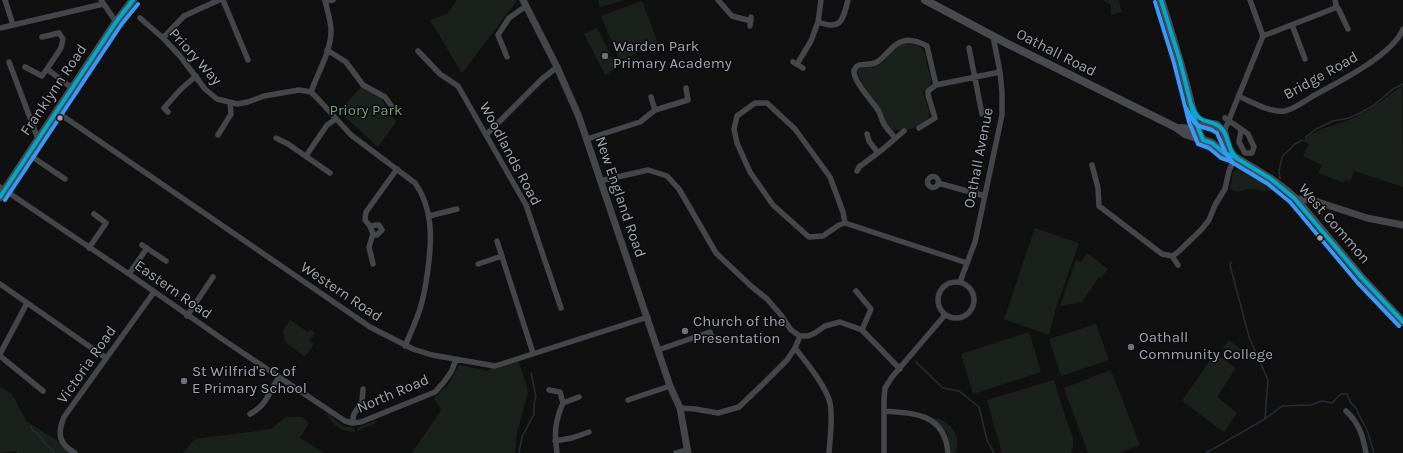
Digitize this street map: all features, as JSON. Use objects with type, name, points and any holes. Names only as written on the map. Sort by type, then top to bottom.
[{"type":"main road","name":"Franklynn Road","points":[[1,191],[57,112],[116,22],[133,0]]},
{"type":"main road","name":"Oathall Road","points":[[925,0],[993,36],[1179,128],[1185,134],[1198,139],[1204,129]]},
{"type":"main road","points":[[1161,0],[1194,114],[1204,129]]},
{"type":"main road","points":[[1179,128],[1190,124],[1194,114]]},
{"type":"main road","points":[[1179,128],[1188,130],[1221,128],[1229,149],[1234,157]]},
{"type":"main road","name":"West Common","points":[[1204,129],[1212,143],[1224,153],[1234,157],[1271,179],[1296,199],[1362,278],[1403,322]]},
{"type":"main road","points":[[1212,143],[1221,142],[1224,134]]},
{"type":"street","points":[[5,0],[13,25]]},
{"type":"street","points":[[163,38],[184,16],[219,0]]},
{"type":"street","points":[[223,0],[248,60]]},
{"type":"street","points":[[333,0],[325,1],[331,29],[330,38],[311,92],[351,135],[410,178],[421,191],[429,216],[431,242],[426,285],[419,312],[405,346]]},
{"type":"street","points":[[718,0],[732,16],[738,19],[751,21]]},
{"type":"street","points":[[802,68],[795,63],[811,41],[818,22],[821,0]]},
{"type":"street","points":[[818,22],[828,25],[842,21],[848,0]]},
{"type":"street","points":[[1224,134],[1228,118],[1263,36],[1250,0]]},
{"type":"street","points":[[0,28],[102,2],[116,22]]},
{"type":"street","points":[[507,57],[498,35],[509,18],[525,3]]},
{"type":"street","name":"New England Road","points":[[525,3],[557,66],[579,117],[648,317],[670,386],[680,408],[687,452]]},
{"type":"street","points":[[1263,36],[1334,8],[1335,3]]},
{"type":"street","points":[[1335,3],[1340,10],[1348,29]]},
{"type":"street","name":"Priory Way","points":[[140,18],[163,38],[196,76],[205,89],[217,99],[236,104],[248,102],[264,96],[299,90],[311,92]]},
{"type":"street","points":[[1292,25],[1305,59]]},
{"type":"street","name":"Bridge Road","points":[[1238,96],[1271,109],[1287,110],[1352,75],[1392,46],[1398,40],[1403,29]]},
{"type":"street","points":[[25,67],[42,76],[61,48],[63,38],[59,33],[42,37]]},
{"type":"street","name":"Oathall Avenue","points":[[960,282],[975,242],[1002,115],[1000,72],[993,36]]},
{"type":"street","points":[[895,138],[884,124],[879,111],[856,80],[854,72],[855,68],[860,65],[877,62],[897,44],[912,39],[927,46],[936,85]]},
{"type":"street","points":[[969,48],[982,114]]},
{"type":"street","points":[[327,50],[346,62],[363,86],[385,98],[393,108]]},
{"type":"street","name":"Woodlands Road","points":[[418,51],[440,74],[458,86],[526,205],[561,308]]},
{"type":"street","points":[[9,62],[38,139]]},
{"type":"street","points":[[486,134],[540,80],[557,66]]},
{"type":"street","points":[[47,69],[72,88]]},
{"type":"street","points":[[919,128],[935,118],[928,91],[936,85],[1000,72]]},
{"type":"street","points":[[168,112],[164,108],[181,89],[196,76]]},
{"type":"street","points":[[586,140],[625,124],[640,122],[655,110],[688,100],[686,88]]},
{"type":"street","points":[[651,97],[655,110]]},
{"type":"street","points":[[218,135],[231,114],[230,103]]},
{"type":"street","points":[[845,223],[843,212],[830,177],[795,129],[767,104],[755,103],[737,116],[734,129],[737,143],[750,172],[773,205],[809,237],[823,236],[839,225],[845,223],[967,263]]},
{"type":"street","name":"Western Road","points":[[57,112],[370,326],[405,346],[432,355],[495,366],[648,317]]},
{"type":"street","points":[[1204,129],[1228,118]]},
{"type":"street","points":[[1228,118],[1241,130]]},
{"type":"street","points":[[306,156],[327,125],[336,119]]},
{"type":"street","points":[[857,171],[859,167],[878,154],[904,131]]},
{"type":"street","points":[[867,134],[869,141],[878,154]]},
{"type":"street","points":[[276,138],[288,144],[330,173]]},
{"type":"street","points":[[28,154],[65,180]]},
{"type":"street","points":[[1092,164],[1098,188],[1098,206],[1162,254],[1172,256],[1177,253],[1206,224],[1225,189],[1234,157]]},
{"type":"street","points":[[373,264],[369,247],[373,234],[366,220],[366,212],[396,169]]},
{"type":"street","points":[[600,181],[648,170],[667,176],[679,189],[716,253],[767,299],[781,315],[791,330],[800,336],[808,336],[825,326],[840,322],[862,330],[900,369]]},
{"type":"street","points":[[938,184],[985,196]]},
{"type":"street","name":"Eastern Road","points":[[1,191],[129,274],[188,316],[327,410]]},
{"type":"street","points":[[1296,199],[1312,200],[1367,218],[1403,225]]},
{"type":"street","points":[[429,216],[457,209]]},
{"type":"street","points":[[89,248],[106,223],[94,214]]},
{"type":"street","points":[[370,226],[379,225],[381,228],[381,232],[378,234],[373,234]]},
{"type":"street","points":[[497,241],[533,353]]},
{"type":"street","points":[[129,274],[145,246],[166,261]]},
{"type":"street","points":[[478,264],[502,256]]},
{"type":"street","points":[[1172,256],[1178,265]]},
{"type":"street","points":[[188,316],[213,277]]},
{"type":"street","points":[[960,282],[969,288],[972,293],[972,308],[962,317],[956,318],[945,315],[938,305],[939,292],[942,287],[947,284],[960,282]]},
{"type":"street","points":[[0,284],[106,358]]},
{"type":"street","points":[[856,291],[871,309],[862,330]]},
{"type":"street","name":"Victoria Road","points":[[75,453],[63,444],[60,426],[64,417],[154,292]]},
{"type":"street","points":[[27,303],[0,355],[42,391]]},
{"type":"street","points":[[884,453],[884,400],[886,388],[892,377],[945,315]]},
{"type":"street","points":[[658,350],[712,332]]},
{"type":"street","points":[[680,408],[718,413],[739,407],[782,364],[795,348],[800,336]]},
{"type":"street","points":[[795,348],[811,368],[830,402],[829,453]]},
{"type":"street","name":"North Road","points":[[327,410],[340,419],[352,424],[361,422],[435,392],[451,372],[456,360]]},
{"type":"street","points":[[250,414],[262,407],[279,377]]},
{"type":"street","points":[[628,400],[670,386]]},
{"type":"street","points":[[352,424],[354,414],[362,402],[363,389]]},
{"type":"street","points":[[549,390],[560,392],[563,403],[558,413],[555,427],[557,453]]},
{"type":"street","points":[[563,403],[579,397]]},
{"type":"street","points":[[884,411],[902,412],[923,416],[932,420],[944,434],[948,453]]},
{"type":"street","points":[[1346,411],[1352,416],[1362,431],[1366,453]]},
{"type":"street","points":[[555,441],[572,438],[589,432]]},
{"type":"street","points":[[676,453],[687,452]]},
{"type":"green space","points":[[457,0],[515,0],[516,2],[463,72],[461,72],[430,20],[447,14]]},
{"type":"green space","points":[[598,0],[625,0],[600,7]]},
{"type":"green space","points":[[1102,0],[1118,0],[1122,12],[1111,15],[1111,5]]},
{"type":"green space","points":[[642,1],[658,43],[620,61],[601,16]]},
{"type":"green space","points":[[597,28],[617,68],[605,75],[584,34]]},
{"type":"green space","points":[[910,41],[922,48],[924,51],[931,76],[929,85],[923,92],[930,114],[927,120],[914,128],[894,131],[888,127],[881,110],[863,85],[857,71],[862,68],[880,64],[896,48]]},
{"type":"green space","name":"Priory Park","points":[[363,85],[380,94],[382,100],[396,122],[378,147],[339,111]]},
{"type":"green space","points":[[1402,86],[1403,187],[1354,171],[1351,180],[1345,180],[1344,183],[1318,173],[1322,165],[1303,156],[1309,144],[1302,141],[1319,130],[1352,119],[1373,107]]},
{"type":"green space","points":[[1241,167],[1277,189],[1268,191],[1249,189],[1238,192],[1230,189],[1233,172]]},
{"type":"green space","points":[[1035,228],[1079,243],[1055,311],[1049,335],[1004,319]]},
{"type":"green space","points":[[1087,253],[1108,269],[1101,278],[1099,277],[1082,302],[1060,306],[1076,260],[1081,262]]},
{"type":"green space","points":[[290,320],[308,332],[310,329],[315,333],[309,341],[314,344],[305,357],[285,342],[283,331]]},
{"type":"green space","points":[[1096,324],[1109,360],[1061,376],[1049,339]]},
{"type":"green space","points":[[1029,332],[1041,372],[973,394],[961,354]]},
{"type":"green space","points":[[1229,340],[1243,351],[1239,356],[1232,350],[1230,352],[1223,347]]},
{"type":"green space","points":[[1215,353],[1236,368],[1217,397],[1237,413],[1224,432],[1182,401]]},
{"type":"green space","points":[[518,358],[528,391],[517,433],[515,453],[412,453],[441,410],[434,398],[449,384],[459,365],[488,371],[495,366]]},
{"type":"green space","points":[[1111,370],[1140,445],[1119,453],[1088,453],[1064,388]]},
{"type":"green space","points":[[1054,380],[1073,437],[1073,448],[1071,453],[1002,453],[987,400]]},
{"type":"green space","points":[[0,387],[12,394],[26,421],[77,453],[17,453],[16,451],[0,453]]},
{"type":"green space","points":[[327,413],[343,426],[354,428],[355,432],[346,431],[338,427],[331,421]]},
{"type":"green space","points":[[286,417],[302,417],[309,423],[300,438],[324,453],[183,453],[195,439],[271,429]]},
{"type":"green space","points":[[933,418],[939,419],[950,425],[956,435],[957,447],[955,453],[951,453],[947,433]]},
{"type":"green space","points":[[377,420],[374,424],[357,431],[357,428]]},
{"type":"waterway","points":[[1306,137],[1316,129],[1333,121],[1349,118],[1360,113],[1374,105],[1393,89],[1403,84]]},
{"type":"waterway","points":[[1280,179],[1279,171],[1282,157],[1295,144],[1302,140]]},
{"type":"waterway","points":[[1206,453],[1265,419],[1268,380],[1249,337],[1230,265],[1231,262]]},
{"type":"waterway","points":[[916,362],[943,388],[959,391],[979,407],[987,440],[994,453]]},
{"type":"waterway","points":[[519,453],[522,437],[534,414],[534,403],[536,397],[531,373]]},
{"type":"waterway","points":[[1265,419],[1282,406],[1311,405],[1322,401],[1332,403],[1341,394],[1347,394],[1367,430],[1374,453]]},
{"type":"waterway","points":[[31,426],[33,431],[36,432],[54,453]]},
{"type":"transit line","points":[[0,197],[116,22],[133,0]]},
{"type":"transit line","points":[[1161,0],[1180,61],[1195,120],[1203,140],[1212,143],[1224,153],[1233,156],[1271,179],[1294,198],[1362,278],[1403,322]]},
{"type":"transit line","points":[[1155,2],[1174,63],[1189,122],[1198,144],[1209,148],[1221,158],[1230,161],[1268,184],[1290,202],[1357,282],[1399,326]]},
{"type":"transit line","points":[[5,200],[121,25],[138,4]]},
{"type":"transit line","points":[[1192,106],[1195,113],[1202,120],[1213,123],[1221,128],[1226,135],[1234,155],[1238,159]]},
{"type":"transit line","points":[[1186,108],[1195,123],[1217,133],[1226,154],[1234,164]]},
{"type":"place","name":"Warden Park Primary Academy","points":[[605,56]]},
{"type":"place","name":"Church of the Presentation","points":[[685,331]]},
{"type":"place","name":"Oathall Community College","points":[[1131,347]]},
{"type":"place","name":"St Wilfrid's C of E Primary School","points":[[184,381]]}]
